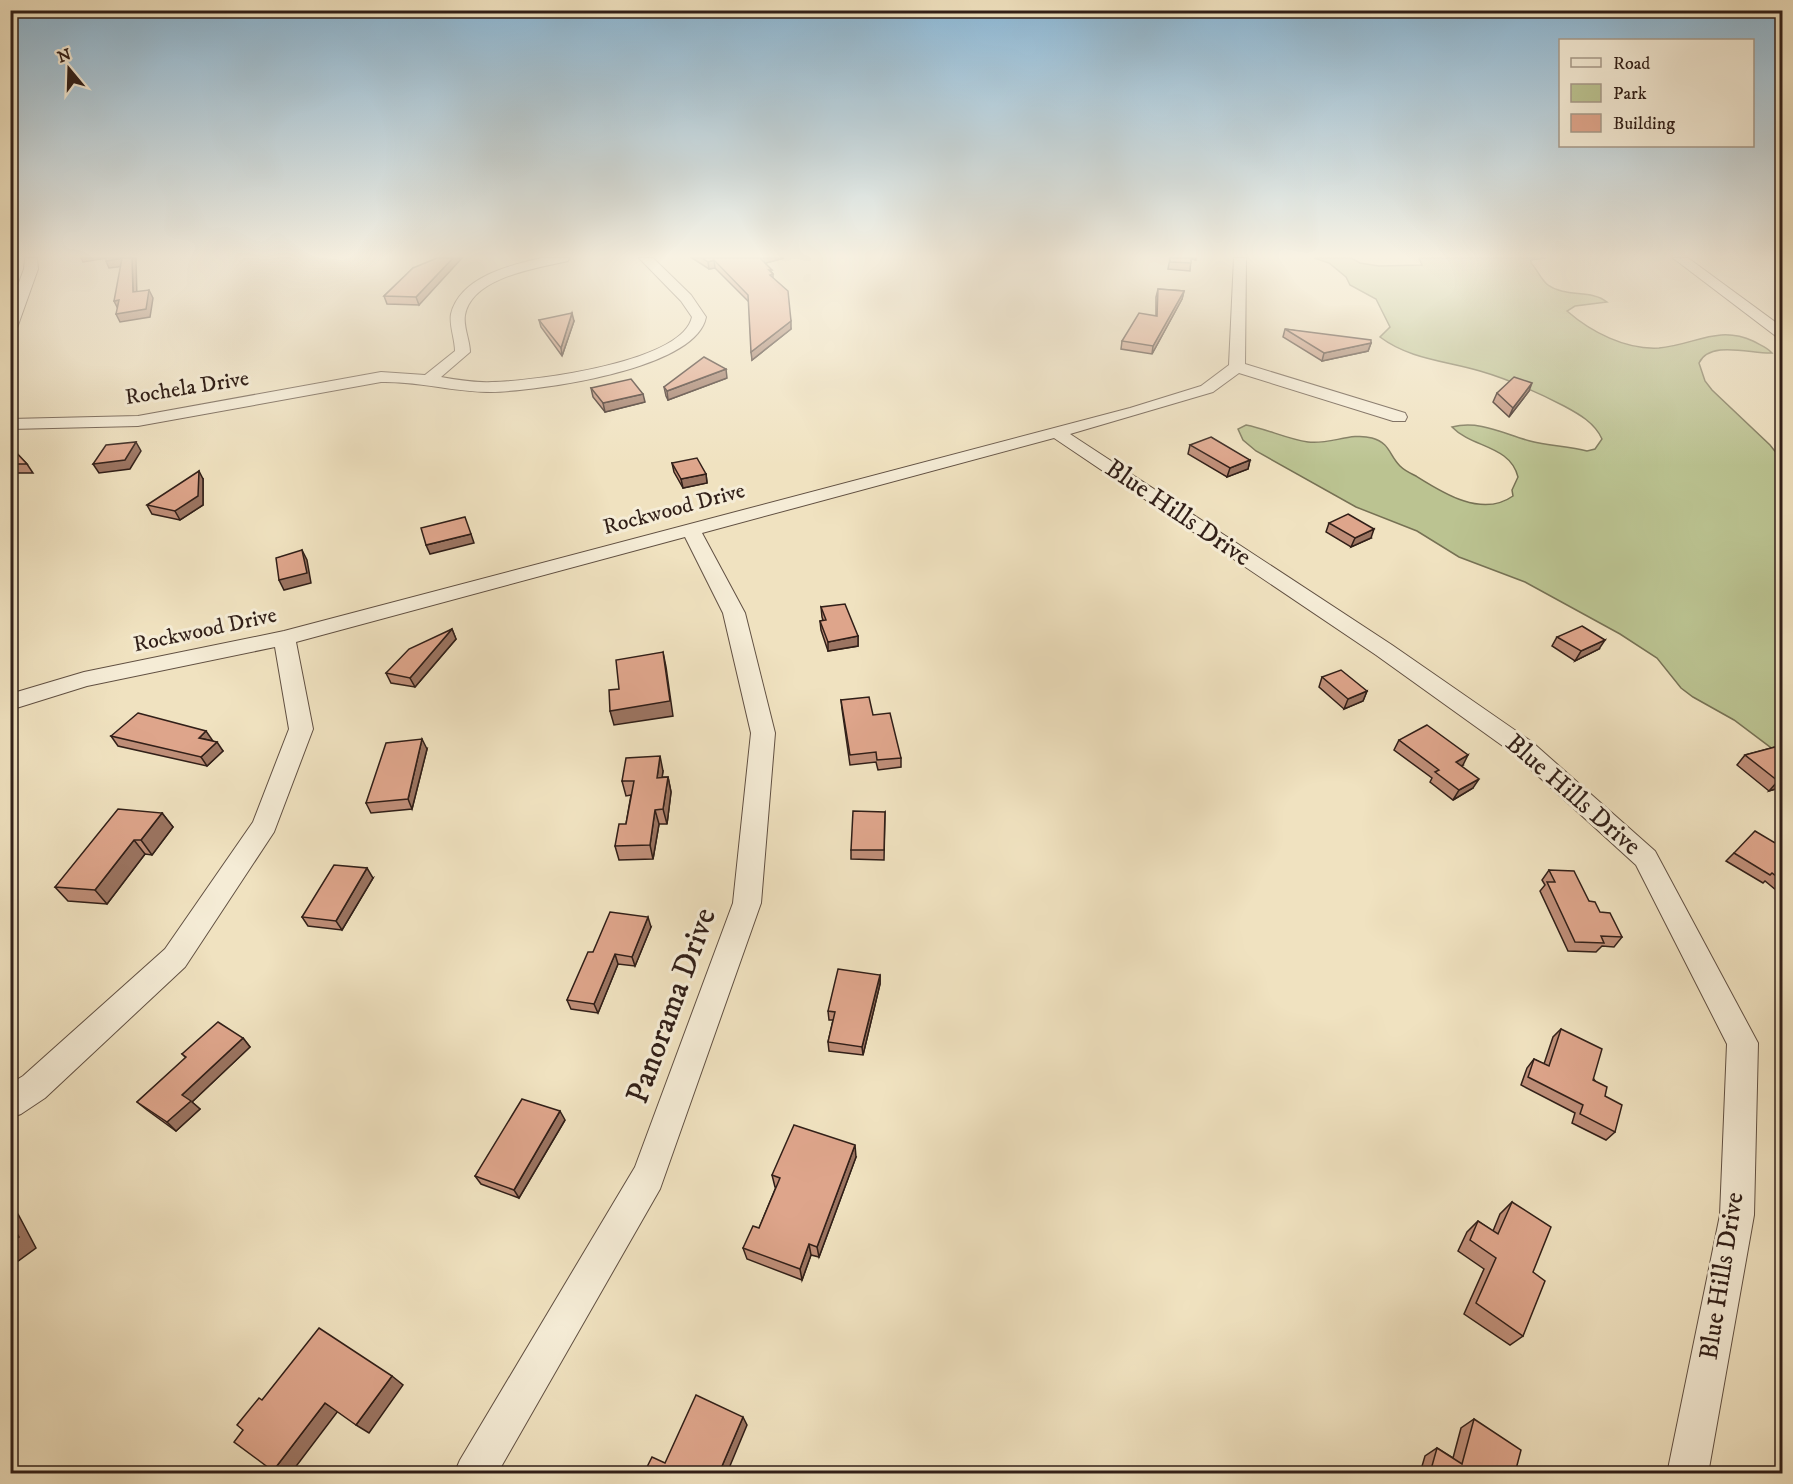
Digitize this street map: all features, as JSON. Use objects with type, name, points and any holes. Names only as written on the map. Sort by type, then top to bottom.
[{"type":"street","points":[[430,379],[462,352],[460,327]]},
{"type":"street","name":"Rochela Drive","points":[[10,424],[138,421],[356,380],[404,376],[487,387],[520,386],[606,369],[662,353],[681,342],[696,327]]},
{"type":"street","points":[[1238,327],[1237,366],[1399,417]]},
{"type":"street","name":"Rockwood Drive","points":[[10,702],[84,680],[284,638],[1136,411],[1207,389],[1237,366]]},
{"type":"street","name":"Blue Hills Drive","points":[[1056,432],[1384,650],[1523,748],[1646,858],[1743,1043],[1737,1215],[1688,1473]]},
{"type":"street","name":"Panorama Drive","points":[[474,1473],[648,1177],[747,903],[762,733],[734,613],[691,529]]},
{"type":"street","points":[[10,1103],[34,1087],[175,958],[265,825],[301,729],[284,638]]},
{"type":"green space","points":[[1390,327],[1589,327],[1622,343],[1647,348],[1672,346],[1706,337],[1728,335],[1753,341],[1772,353],[1721,350],[1704,356],[1699,363],[1705,381],[1712,390],[1770,445],[1782,460],[1782,756],[1734,720],[1681,688],[1657,658],[1620,634],[1525,582],[1459,557],[1417,531],[1356,507],[1256,451],[1243,440],[1238,429],[1246,425],[1308,442],[1356,437],[1372,438],[1386,446],[1396,462],[1404,469],[1450,496],[1476,504],[1489,505],[1513,496],[1512,490],[1518,477],[1514,467],[1499,453],[1460,434],[1452,427],[1472,425],[1537,443],[1587,451],[1595,449],[1602,439],[1595,428],[1581,416],[1533,391],[1491,374],[1415,355],[1380,337]]},
{"type":"building","points":[[545,327],[568,327],[561,348]]},
{"type":"building","points":[[750,327],[783,327],[751,352]]},
{"type":"building","points":[[1130,327],[1164,327],[1153,346],[1122,341]]},
{"type":"building","points":[[1285,329],[1371,340],[1371,343],[1324,353]]},
{"type":"building","points":[[704,357],[726,369],[667,391],[664,387]]},
{"type":"building","points":[[1514,377],[1532,383],[1513,408],[1497,393]]},
{"type":"building","points":[[631,379],[643,394],[603,403],[591,388]]},
{"type":"building","points":[[1211,437],[1250,460],[1230,468],[1190,445]]},
{"type":"building","points":[[136,442],[125,460],[93,464],[106,445]]},
{"type":"building","points":[[10,446],[27,464],[10,464]]},
{"type":"building","points":[[697,458],[706,474],[681,479],[672,463]]},
{"type":"building","points":[[199,471],[198,496],[175,511],[147,505]]},
{"type":"building","points":[[1348,514],[1374,529],[1355,538],[1329,523]]},
{"type":"building","points":[[465,517],[471,534],[426,545],[421,528]]},
{"type":"building","points":[[302,550],[307,573],[279,580],[276,558]]},
{"type":"building","points":[[845,604],[858,636],[828,642],[820,621],[826,620],[821,607]]},
{"type":"building","points":[[1582,626],[1605,640],[1581,651],[1557,637]]},
{"type":"building","points":[[452,629],[410,678],[386,673],[409,649]]},
{"type":"building","points":[[663,652],[670,701],[610,711],[609,690],[619,689],[616,660]]},
{"type":"building","points":[[1341,670],[1367,691],[1348,699],[1322,677]]},
{"type":"building","points":[[869,697],[873,715],[890,713],[901,758],[877,760],[876,752],[850,755],[841,700]]},
{"type":"building","points":[[138,713],[206,731],[199,738],[217,742],[201,757],[111,736]]},
{"type":"building","points":[[1427,725],[1468,755],[1456,762],[1479,779],[1459,790],[1435,772],[1439,770],[1399,740]]},
{"type":"building","points":[[422,739],[408,799],[366,803],[386,743]]},
{"type":"building","points":[[1775,747],[1782,753],[1782,780],[1778,781],[1745,755]]},
{"type":"building","points":[[660,756],[657,778],[668,777],[663,809],[655,810],[650,845],[615,846],[619,824],[626,824],[634,781],[622,781],[626,758]]},
{"type":"building","points":[[118,809],[162,813],[141,840],[134,840],[95,890],[55,887]]},
{"type":"building","points":[[853,811],[885,812],[884,850],[851,850]]},
{"type":"building","points":[[1755,831],[1782,847],[1782,881],[1772,873],[1770,875],[1734,853]]},
{"type":"building","points":[[334,865],[367,868],[336,921],[302,917]]},
{"type":"building","points":[[1549,870],[1574,871],[1589,901],[1595,902],[1600,912],[1610,913],[1622,937],[1601,936],[1604,943],[1575,942],[1547,882],[1555,882]]},
{"type":"building","points":[[610,912],[648,917],[632,957],[615,954],[594,1004],[567,1000],[588,952],[593,952]]},
{"type":"building","points":[[838,969],[880,975],[862,1047],[828,1042],[835,1012],[828,1011]]},
{"type":"building","points":[[218,1022],[243,1038],[182,1095],[191,1101],[167,1122],[137,1102],[186,1057],[182,1054]]},
{"type":"building","points":[[1561,1029],[1602,1049],[1593,1080],[1607,1087],[1605,1096],[1622,1105],[1615,1132],[1580,1114],[1583,1105],[1528,1077],[1534,1059],[1549,1066]]},
{"type":"building","points":[[522,1099],[560,1111],[514,1190],[475,1176]]},
{"type":"building","points":[[794,1125],[855,1145],[817,1247],[809,1244],[800,1269],[743,1248],[753,1226],[759,1228],[780,1178],[772,1175]]},
{"type":"building","points":[[1512,1202],[1551,1227],[1533,1272],[1545,1281],[1523,1336],[1476,1303],[1496,1258],[1470,1240],[1478,1221],[1498,1234]]},
{"type":"building","points":[[10,1222],[19,1237],[10,1243]]},
{"type":"building","points":[[319,1328],[392,1376],[356,1425],[325,1403],[273,1471],[234,1442],[243,1430],[237,1425],[259,1398],[262,1400]]},
{"type":"building","points":[[696,1395],[743,1417],[719,1473],[644,1473],[652,1457],[665,1463]]},
{"type":"building","points":[[1474,1419],[1521,1450],[1515,1473],[1430,1473],[1437,1448],[1462,1464]]}]
